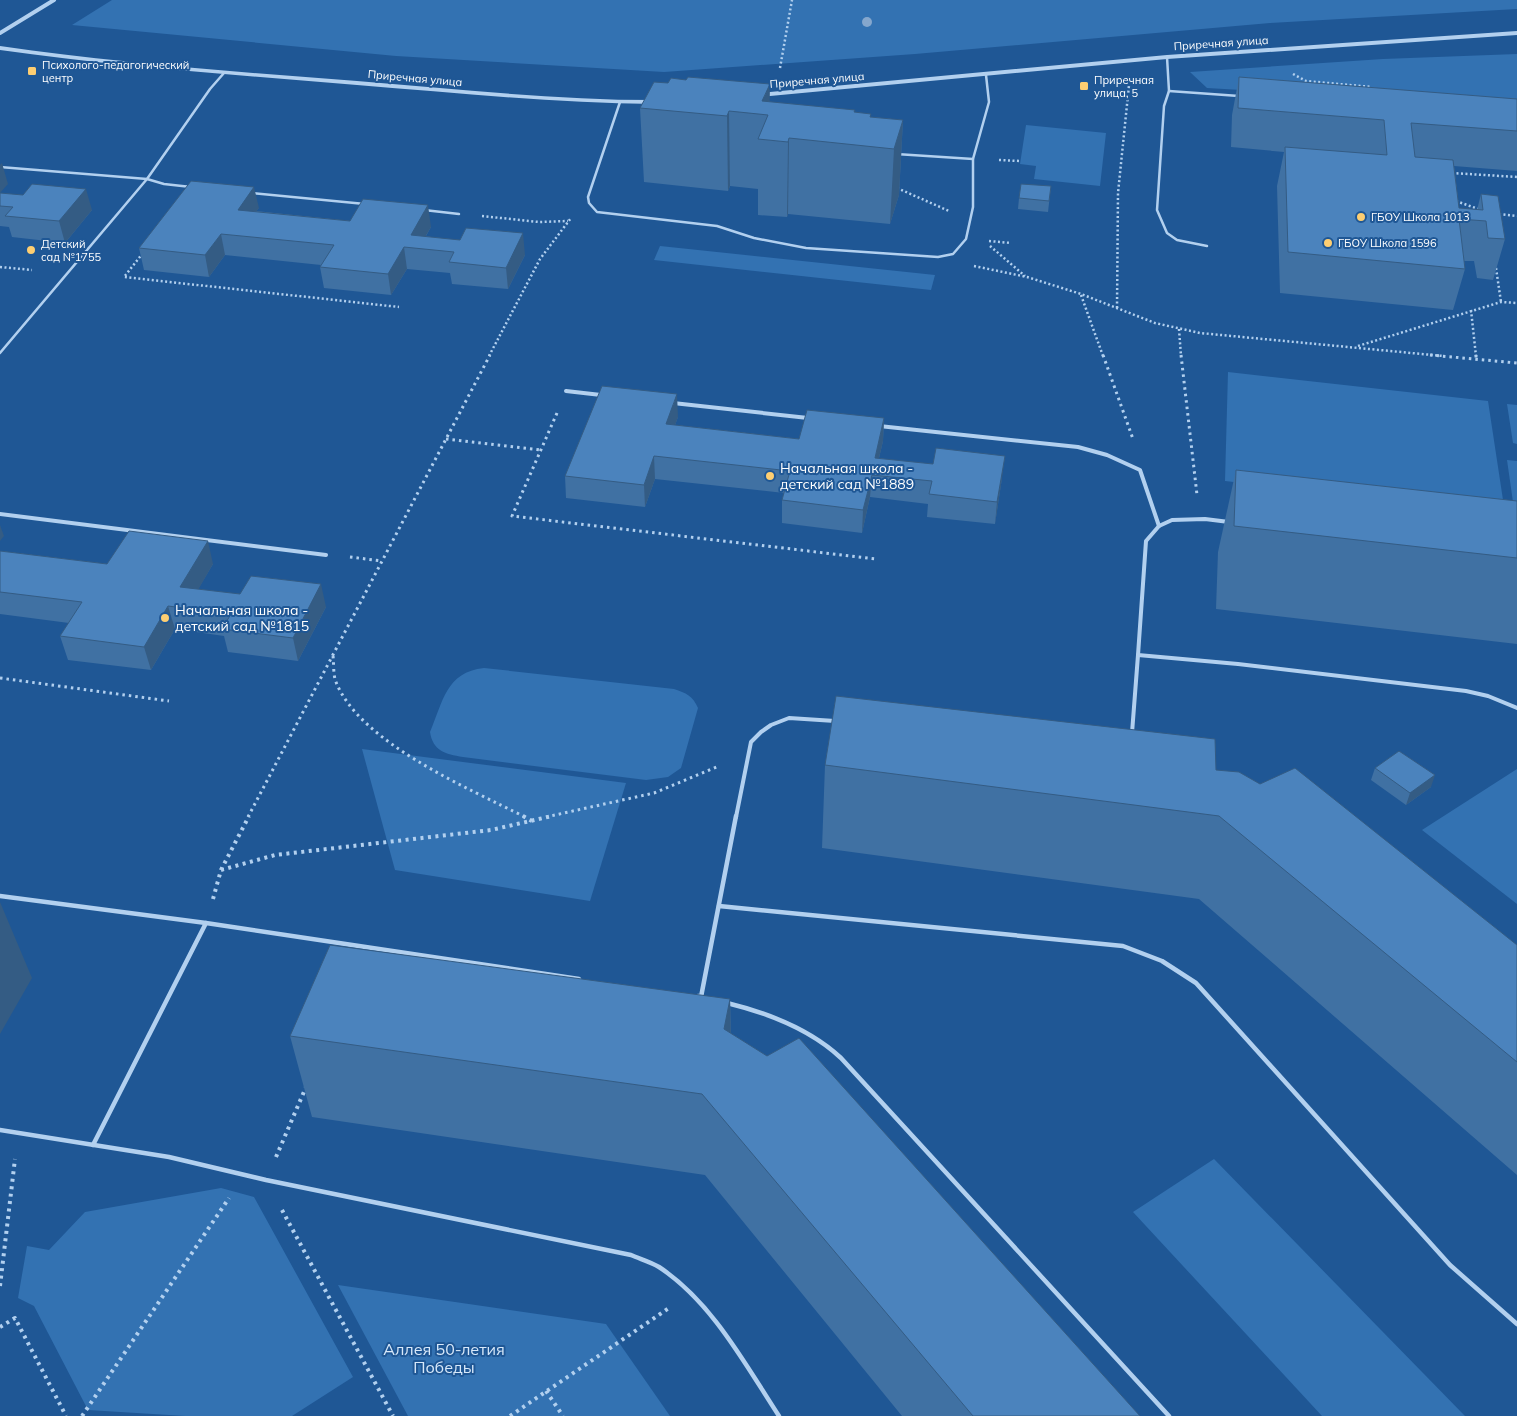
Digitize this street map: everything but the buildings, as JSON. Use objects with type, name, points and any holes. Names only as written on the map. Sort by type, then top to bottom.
[{"type":"street","points":[[0,32],[54,0]]},
{"type":"street","name":"Приречная улица","points":[[747,96],[1167,57],[1517,34]]},
{"type":"street","name":"Приречная улица","points":[[0,48],[224,73],[477,94],[620,102],[660,102]]},
{"type":"lane","points":[[1167,57],[1169,90],[1163,115],[1157,210],[1167,232],[1177,240],[1208,246]]},
{"type":"lane","points":[[0,353],[147,179],[210,89],[224,73]]},
{"type":"lane","points":[[620,102],[588,198],[589,203],[597,212],[717,226],[754,238],[806,248],[938,257],[953,254],[966,240],[973,207],[973,159],[989,102],[986,75]]},
{"type":"lane","points":[[1169,90],[1248,97]]},
{"type":"lane","points":[[895,154],[973,159]]},
{"type":"lane","points":[[0,167],[147,179],[164,184],[195,187]]},
{"type":"lane","points":[[244,192],[371,205]]},
{"type":"lane","points":[[420,210],[459,214]]},
{"type":"lane","points":[[566,391],[605,395]]},
{"type":"lane","points":[[672,403],[816,419]]},
{"type":"lane","points":[[874,425],[1078,447],[1107,455],[1140,470],[1160,526]]},
{"type":"lane","points":[[0,514],[326,555]]},
{"type":"lane","points":[[1131,741],[1146,541],[1160,526],[1172,520],[1234,522]]},
{"type":"lane","points":[[1138,656],[1248,665],[1466,691],[1488,696],[1517,708]]},
{"type":"lane","points":[[701,997],[751,742],[764,728],[784,718],[843,722]]},
{"type":"lane","points":[[0,896],[206,923],[583,979]]},
{"type":"lane","points":[[719,906],[1123,946],[1153,955],[1178,968],[1196,983],[1450,1265],[1517,1324]]},
{"type":"lane","points":[[93,1145],[206,923]]},
{"type":"lane","points":[[691,995],[710,999]]},
{"type":"lane","points":[[720,1001],[749,1008],[780,1022],[835,1052],[890,1109],[1169,1416]]},
{"type":"lane","points":[[0,1130],[169,1157],[245,1175],[631,1255],[659,1267],[690,1294],[715,1324],[780,1416]]},
{"type":"path","points":[[778,74],[792,0]]},
{"type":"path","points":[[1267,50],[1290,72],[1306,81],[1373,88]]},
{"type":"path","points":[[1117,308],[1118,193],[1127,119],[1129,76]]},
{"type":"path","points":[[1453,182],[1452,172],[1517,177]]},
{"type":"path","points":[[892,186],[969,220],[984,241],[1027,277]]},
{"type":"path","points":[[1455,201],[1488,213]]},
{"type":"path","points":[[589,203],[568,221],[540,259],[221,870],[274,856],[491,830],[654,793],[727,762],[751,742]]},
{"type":"path","points":[[459,214],[540,222],[568,221]]},
{"type":"path","points":[[1498,214],[1517,216]]},
{"type":"path","points":[[148,247],[124,277],[399,307]]},
{"type":"path","points":[[953,254],[964,262],[977,267],[1027,277],[1081,294],[1155,323],[1179,329],[1200,333],[1517,363]]},
{"type":"path","points":[[1495,262],[1501,302]]},
{"type":"path","points":[[0,267],[32,270]]},
{"type":"path","points":[[1081,294],[1138,451],[1140,470]]},
{"type":"path","points":[[1355,347],[1471,310],[1501,302],[1517,303]]},
{"type":"path","points":[[1471,310],[1476,359]]},
{"type":"path","points":[[1179,329],[1182,378],[1197,499]]},
{"type":"path","points":[[566,391],[512,516],[876,559]]},
{"type":"path","points":[[446,439],[541,450]]},
{"type":"path","points":[[326,555],[382,561]]},
{"type":"path","points":[[333,655],[336,682],[344,698],[366,724],[400,751],[532,821]]},
{"type":"path","points":[[0,678],[169,701]]},
{"type":"path","points":[[0,1286],[18,1133]]},
{"type":"path","points":[[82,1416],[245,1175]]},
{"type":"path","points":[[510,1416],[690,1294]]},
{"type":"path","points":[[0,1327],[15,1318],[66,1416]]},
{"type":"path","points":[[546,1390],[563,1416]]},
{"type":"green space","points":[[112,0],[1517,0],[1517,9],[1270,23],[915,54],[664,72],[396,56],[72,25]]},
{"type":"green space","points":[[1517,54],[1517,106],[1207,88],[1190,72],[1383,59]]},
{"type":"green space","points":[[1026,125],[1106,133],[1100,186],[1034,179],[1036,166],[1020,164]]},
{"type":"green space","points":[[660,246],[935,275],[931,290],[654,260]]},
{"type":"green space","points":[[1228,372],[1488,401],[1505,513],[1225,481]]},
{"type":"green space","points":[[1507,404],[1517,405],[1517,444],[1513,443]]},
{"type":"green space","points":[[1507,460],[1517,461],[1517,502],[1513,502]]},
{"type":"green space","points":[[484,668],[674,689],[686,694],[694,701],[698,708],[681,768],[668,777],[646,780],[463,757],[441,751],[434,744],[430,732],[448,690],[461,675]]},
{"type":"green space","points":[[362,749],[626,783],[590,901],[395,870]]},
{"type":"green space","points":[[1517,769],[1517,904],[1422,830]]},
{"type":"green space","points":[[1214,1159],[1465,1416],[1322,1416],[1133,1212]]},
{"type":"green space","points":[[221,1188],[254,1197],[353,1377],[292,1416],[185,1416],[88,1410],[34,1306],[18,1298],[27,1246],[49,1250],[85,1212]]},
{"type":"green space","name":"Аллея 50-летия Победы","points":[[338,1285],[606,1324],[670,1416],[408,1416]]},
{"type":"place","name":"Психолого-педагогический центр","points":[[32,71]]},
{"type":"place","name":"Приречная улица, 5","points":[[1084,86]]},
{"type":"place","name":"ГБОУ Школа 1013","points":[[1361,217]]},
{"type":"place","name":"ГБОУ Школа 1596","points":[[1328,243]]},
{"type":"place","name":"Детский сад №1755","points":[[31,250]]},
{"type":"place","name":"Начальная школа - детский сад №1889","points":[[770,476]]},
{"type":"place","name":"Начальная школа - детский сад №1815","points":[[165,618]]}]
